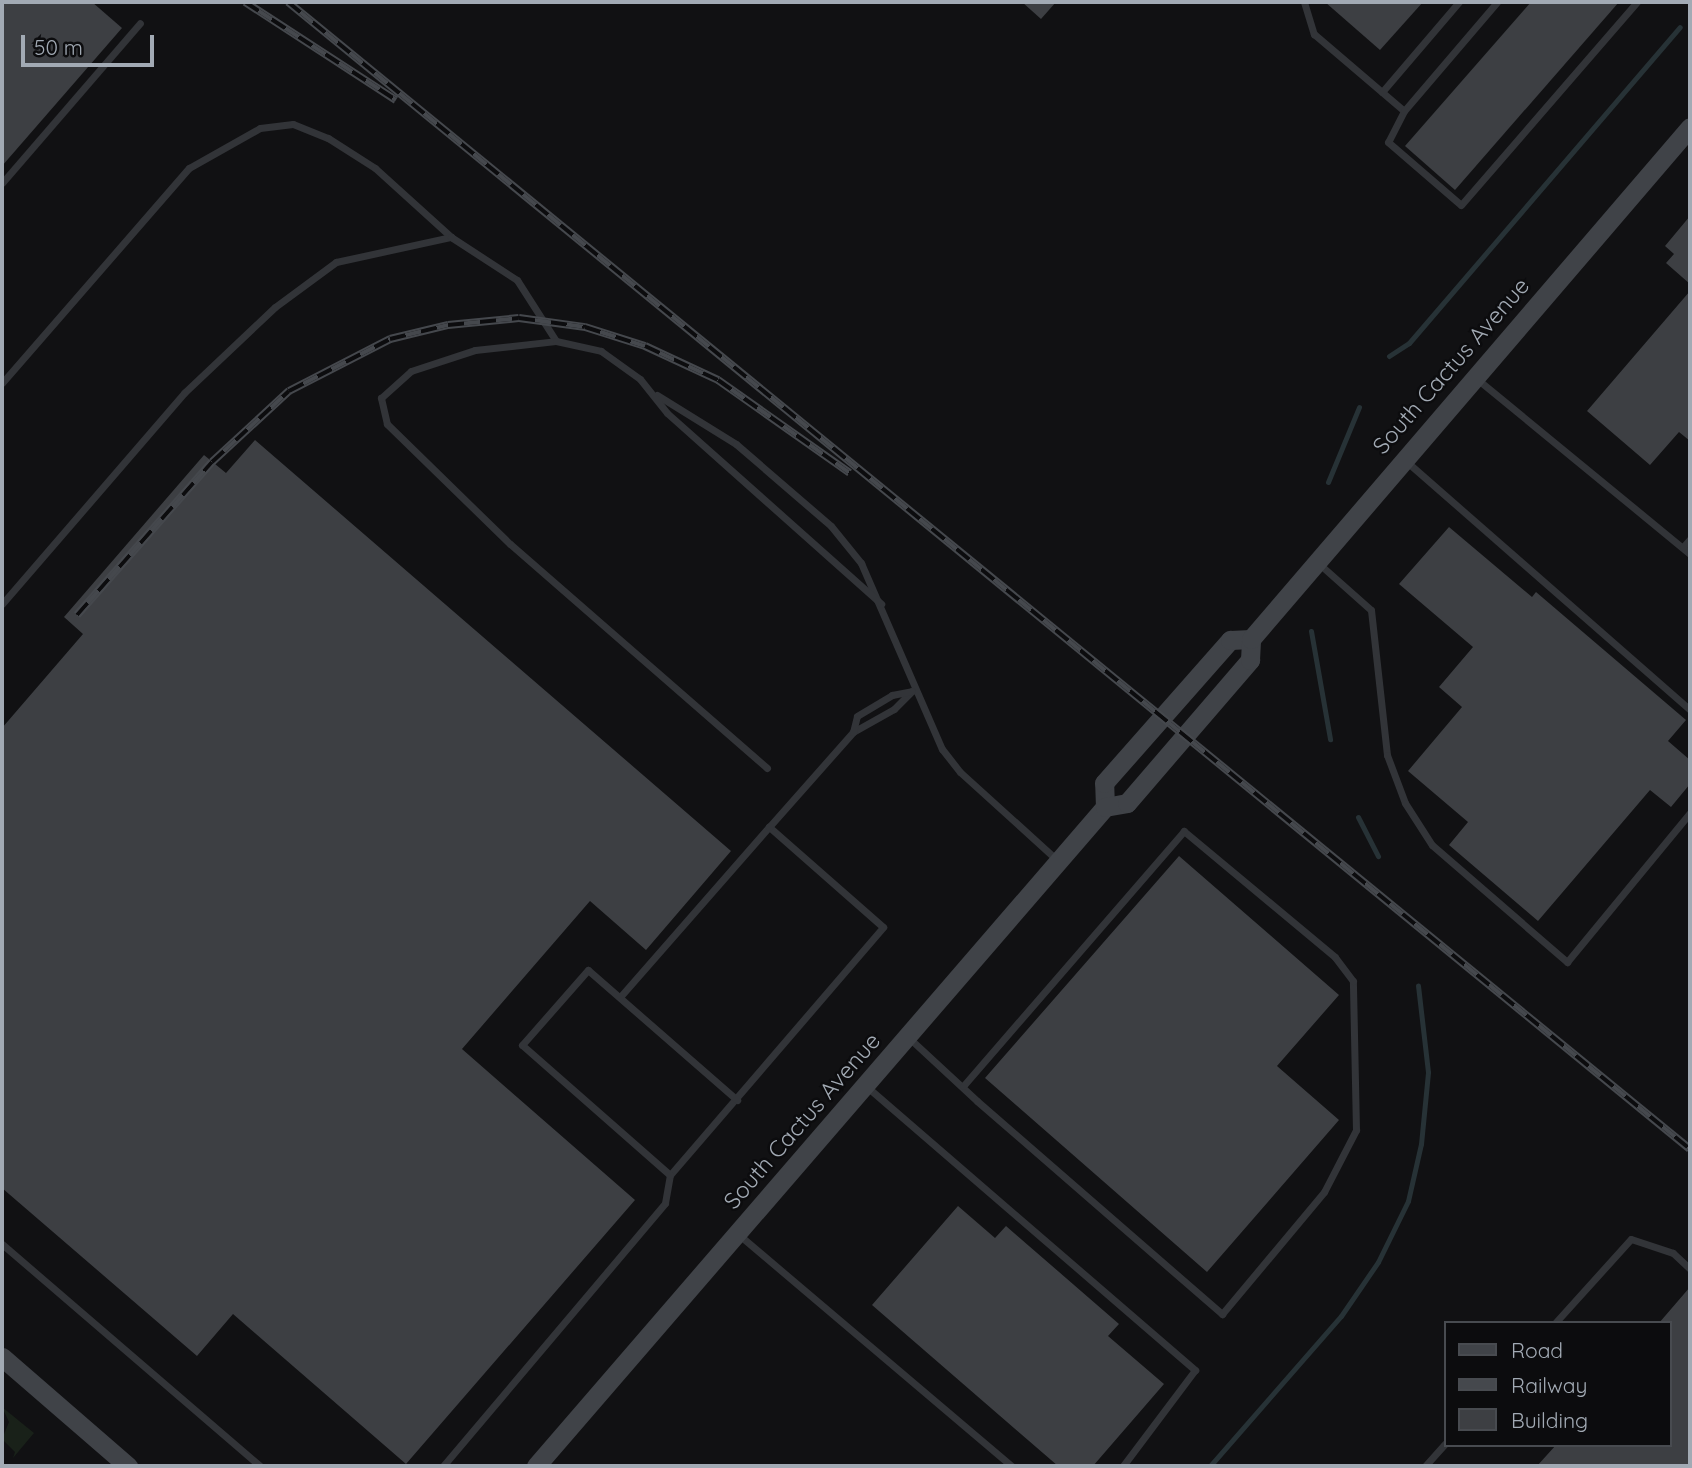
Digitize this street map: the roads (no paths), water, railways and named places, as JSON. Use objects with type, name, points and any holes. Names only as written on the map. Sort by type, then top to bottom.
[{"type":"main road","name":"South Cactus Avenue","points":[[536,1466],[1105,807],[1127,803],[1251,660],[1251,639],[1690,127]]},
{"type":"main road","name":"South Cactus Avenue","points":[[1105,807],[1104,783],[1230,640],[1251,639]]},
{"type":"main road","points":[[2,1357],[128,1466]]},
{"type":"lane","points":[[1304,2],[1314,34],[1404,111]]},
{"type":"lane","points":[[1382,92],[1459,2]]},
{"type":"lane","points":[[1497,2],[1404,111],[1388,142],[1461,205],[1637,2]]},
{"type":"lane","points":[[2,183],[140,23]]},
{"type":"lane","points":[[2,383],[189,168],[260,128],[293,124],[328,138],[375,168],[452,237],[517,280],[556,341]]},
{"type":"lane","points":[[2,604],[184,393],[275,307],[336,262],[452,237]]},
{"type":"lane","points":[[767,768],[510,544],[387,424],[380,397],[411,371],[475,350],[556,341],[601,351],[654,394],[736,444],[831,526],[861,563],[881,604],[912,691],[960,772],[1059,862]]},
{"type":"lane","points":[[1474,376],[1690,554]]},
{"type":"lane","points":[[654,394],[667,413],[881,604]]},
{"type":"lane","points":[[1404,459],[1690,710]]},
{"type":"lane","points":[[1683,547],[1690,539]]},
{"type":"lane","points":[[1317,561],[1371,610],[1387,755],[1405,803],[1432,845],[1567,962],[1690,813]]},
{"type":"lane","points":[[852,732],[857,716],[871,706],[912,691]]},
{"type":"lane","points":[[620,997],[852,732],[894,709],[912,691]]},
{"type":"lane","points":[[443,1466],[659,1216],[670,1174],[737,1100],[883,927],[769,827]]},
{"type":"lane","points":[[908,1037],[962,1086],[1222,1314],[1324,1192],[1356,1130],[1353,981],[1335,957],[1184,831],[962,1086]]},
{"type":"lane","points":[[670,1174],[522,1045],[588,970],[737,1100]]},
{"type":"lane","points":[[866,1085],[1195,1370],[1123,1466]]},
{"type":"lane","points":[[738,1233],[1012,1466]]},
{"type":"lane","points":[[1557,1321],[1631,1239],[1673,1252],[1690,1269]]},
{"type":"lane","points":[[2,1244],[260,1466]]},
{"type":"lane","points":[[1425,1466],[1444,1445]]},
{"type":"waterway","points":[[1389,356],[1409,343],[1680,27]]},
{"type":"waterway","points":[[1328,482],[1359,407]]},
{"type":"waterway","points":[[1311,631],[1330,739]]},
{"type":"waterway","points":[[1358,817],[1378,856]]},
{"type":"waterway","points":[[1210,1466],[1341,1316],[1378,1262],[1408,1201],[1421,1144],[1428,1072],[1418,986]]},
{"type":"railway","points":[[245,2],[396,100]]},
{"type":"railway","points":[[288,2],[1690,1149]]},
{"type":"railway","points":[[77,615],[212,462],[289,391],[390,339],[448,325],[519,318],[585,327],[645,346],[718,380],[850,473]]}]
